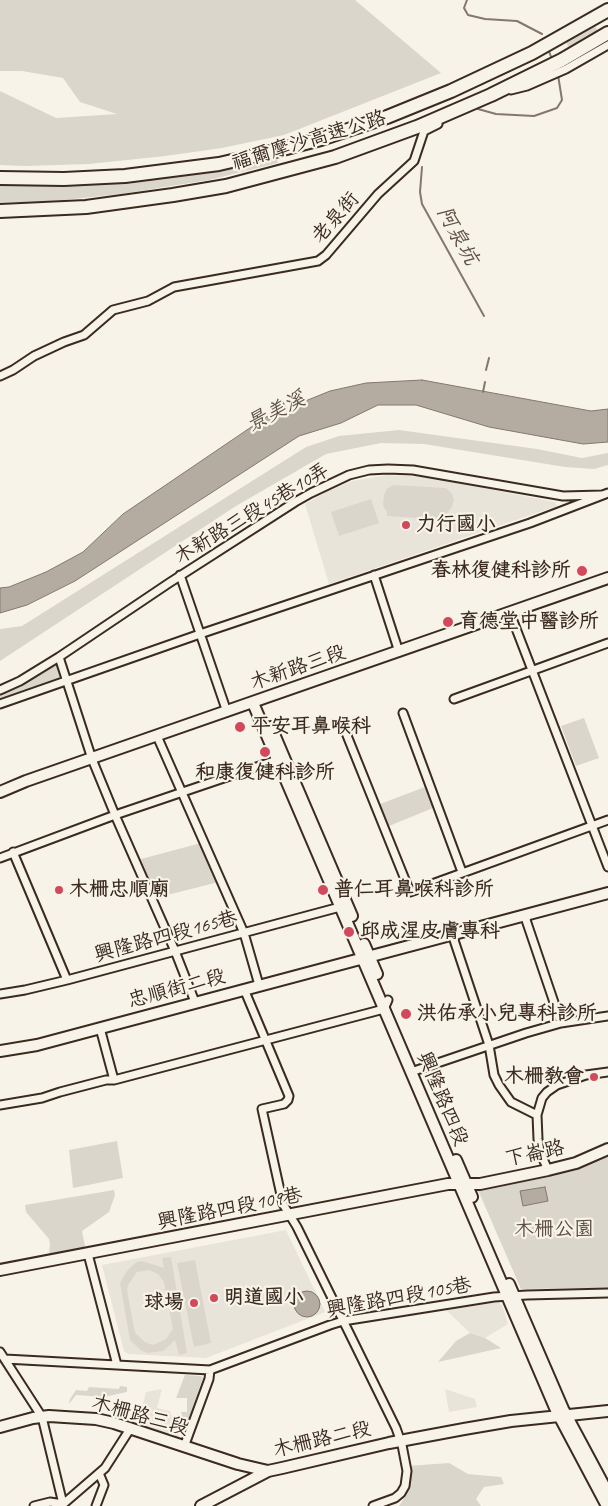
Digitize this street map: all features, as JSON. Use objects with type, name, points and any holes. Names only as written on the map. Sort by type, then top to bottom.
[{"type":"highway","name":"福爾摩沙高速公路","points":[[0,178],[64,179],[125,176],[219,164],[275,151],[386,117],[452,91],[532,53],[608,10]]},
{"type":"highway","name":"福爾摩沙高速公路","points":[[0,211],[86,207],[226,186],[281,173],[334,157],[417,127],[491,95],[562,60],[608,33]]},
{"type":"main road","name":"木新路三段","points":[[0,792],[608,578]]},
{"type":"main road","name":"興隆路四段","points":[[256,702],[278,760],[340,907],[366,957]]},
{"type":"main road","name":"興隆路四段","points":[[256,702],[561,1413],[607,1506]]},
{"type":"main road","name":"忠順街二段","points":[[0,1051],[37,1045],[608,893]]},
{"type":"main road","name":"下崙路","points":[[463,1184],[480,1184],[548,1170],[576,1163],[608,1149]]},
{"type":"main road","name":"興隆路四段109巷","points":[[0,1270],[448,1184],[463,1184]]},
{"type":"main road","name":"木柵路二段","points":[[268,1471],[400,1438],[608,1405]]},
{"type":"main road","name":"木柵路二段","points":[[561,1413],[608,1411]]},
{"type":"main road","name":"興隆路四段","points":[[561,1413],[608,1493]]},
{"type":"main road","name":"木柵路三段","points":[[0,1427],[42,1417],[82,1417],[110,1422],[238,1464],[268,1471]]},
{"type":"main road","points":[[201,1506],[268,1471]]},
{"type":"street","name":"老泉街","points":[[0,376],[34,356],[70,339],[84,335],[113,310],[148,301],[174,287],[318,261],[326,255],[378,194],[414,161],[424,131],[506,91],[527,86],[566,69],[608,45]]},
{"type":"street","name":"木新路三段45巷10弄","points":[[0,690],[20,681],[59,657],[180,575],[311,493],[349,475],[369,470],[413,470],[459,477],[518,490],[562,496],[606,494]]},
{"type":"street","points":[[0,704],[200,634],[530,523],[606,494]]},
{"type":"street","points":[[180,575],[227,712]]},
{"type":"street","points":[[374,575],[399,652]]},
{"type":"street","points":[[510,613],[608,867]]},
{"type":"street","points":[[454,699],[608,642]]},
{"type":"street","points":[[59,657],[92,759],[195,1002]]},
{"type":"street","points":[[403,713],[462,872]]},
{"type":"street","points":[[346,733],[410,892],[608,820]]},
{"type":"street","points":[[157,736],[244,933],[259,985]]},
{"type":"street","points":[[0,858],[115,815],[278,760]]},
{"type":"street","points":[[13,852],[67,980]]},
{"type":"street","name":"興隆路四段165巷","points":[[0,994],[67,980],[340,907]]},
{"type":"street","points":[[528,914],[526,920],[561,1023]]},
{"type":"street","points":[[452,934],[489,1045],[494,1075],[503,1093],[517,1106],[537,1115]]},
{"type":"street","points":[[244,989],[287,1091],[288,1100],[284,1104],[262,1109],[284,1204],[344,1321],[400,1438],[407,1471],[405,1486],[395,1498],[373,1506]]},
{"type":"street","points":[[0,1105],[42,1098],[106,1080],[114,1080],[266,1040],[386,1004]]},
{"type":"street","points":[[414,1070],[561,1023],[608,1016]]},
{"type":"street","points":[[100,1028],[114,1080]]},
{"type":"street","points":[[548,1170],[538,1139],[537,1115],[542,1098],[557,1085],[586,1075],[608,1072]]},
{"type":"street","points":[[88,1254],[117,1365]]},
{"type":"street","name":"興隆路四段105巷","points":[[5,1359],[210,1370],[344,1321],[511,1296],[608,1293]]},
{"type":"street","points":[[0,1352],[42,1417],[62,1505]]},
{"type":"street","points":[[184,1447],[209,1379],[210,1370]]},
{"type":"street","points":[[62,1505],[110,1461],[130,1429]]},
{"type":"street","points":[[96,1506],[104,1485],[100,1472]]},
{"type":"street","points":[[34,1506],[50,1502],[62,1505]]},
{"type":"shaded area","points":[[422,380],[591,411],[608,409],[608,442],[583,444],[489,427],[416,405],[378,405],[341,423],[299,436],[75,581],[27,605],[0,613],[0,588],[9,587],[46,572],[83,552],[123,514],[266,417],[330,391],[366,383]]},
{"type":"shaded area","name":"力行國小","points":[[388,475],[427,477],[555,502],[557,506],[329,584],[305,504],[328,491],[352,481]]},
{"type":"shaded area","points":[[545,1187],[548,1201],[523,1206],[520,1191]]},
{"type":"shaded area","name":"明道國小","points":[[286,1230],[325,1312],[206,1358],[128,1354],[124,1351],[102,1265]]},
{"type":"shaded area","points":[[307,1291],[316,1295],[320,1304],[316,1313],[307,1317],[298,1313],[294,1304],[298,1295]]},
{"type":"shaded area","points":[[498,1302],[502,1305],[508,1324],[485,1338],[470,1333],[446,1310]]},
{"type":"shaded area","points":[[162,1389],[157,1408],[170,1411],[179,1437],[138,1424],[146,1392]]},
{"type":"shaded area","points":[[445,1389],[475,1399],[477,1407],[449,1412]]},
{"type":"green space","points":[[0,0],[355,0],[441,73],[284,135],[222,148],[89,164],[0,165],[0,91],[56,118],[117,114],[80,102],[63,78],[22,71],[0,71]]},
{"type":"green space","points":[[587,13],[606,44],[577,61],[559,31]]},
{"type":"green space","points":[[276,156],[278,163],[209,180],[121,194],[53,201],[0,203],[0,183],[49,186],[84,183]]},
{"type":"green space","points":[[399,430],[537,449],[582,458],[608,453],[608,465],[594,469],[565,467],[424,444],[381,443],[326,454],[236,506],[0,661],[0,629],[22,626],[306,447],[339,436]]},
{"type":"green space","points":[[393,485],[446,488],[454,499],[452,507],[447,513],[451,514],[450,520],[387,516],[383,506],[384,495],[387,489]]},
{"type":"green space","points":[[371,499],[379,523],[339,536],[331,512]]},
{"type":"green space","points":[[57,663],[62,679],[0,699],[0,694],[20,686]]},
{"type":"green space","points":[[584,718],[599,758],[576,766],[561,726]]},
{"type":"green space","points":[[425,787],[433,808],[389,826],[380,804]]},
{"type":"green space","points":[[201,843],[219,882],[155,898],[141,859]]},
{"type":"green space","points":[[117,1141],[123,1178],[73,1188],[69,1150]]},
{"type":"green space","name":"木柵公園","points":[[608,1149],[608,1288],[521,1289],[478,1190],[564,1172]]},
{"type":"green space","points":[[114,1190],[115,1195],[109,1212],[82,1231],[85,1247],[49,1254],[49,1239],[26,1212],[25,1205]]},
{"type":"green space","points":[[171,1257],[187,1353],[179,1355],[175,1340],[163,1351],[148,1353],[142,1351],[130,1340],[120,1283],[127,1271],[139,1261],[164,1268],[162,1258]],"holes":[[[149,1270],[158,1274],[164,1282],[173,1329],[166,1339],[153,1345],[145,1342],[135,1333],[127,1290],[128,1285],[137,1272]]]},
{"type":"green space","name":"球場","points":[[195,1260],[211,1343],[194,1347],[177,1263]]},
{"type":"green space","points":[[470,1333],[485,1338],[501,1348],[438,1362],[456,1341]]},
{"type":"green space","points":[[185,1375],[201,1376],[203,1378],[185,1424],[180,1416],[182,1416],[181,1412],[187,1412],[187,1398],[176,1398]]},
{"type":"green space","points":[[120,1386],[127,1387],[127,1392],[104,1397],[76,1395],[69,1404],[76,1390],[87,1391],[89,1387],[119,1389]]},
{"type":"green space","points":[[449,1463],[468,1474],[501,1477],[504,1484],[484,1487],[476,1499],[481,1506],[399,1506],[406,1495],[410,1482],[408,1466]]},
{"type":"waterway","name":"阿泉坑","points":[[467,0],[464,8],[468,15],[485,19],[517,21],[542,34]]},
{"type":"waterway","name":"阿泉坑","points":[[548,49],[552,59]]},
{"type":"waterway","name":"阿泉坑","points":[[478,109],[496,114],[534,116],[557,108],[562,100],[558,75]]},
{"type":"waterway","name":"阿泉坑","points":[[422,167],[420,192],[422,204],[484,316]]},
{"type":"waterway","name":"阿泉坑","points":[[486,370],[489,358]]},
{"type":"waterway","name":"阿泉坑","points":[[483,392],[485,382]]},
{"type":"waterway","name":"景美溪","points":[[283,403],[286,410]]},
{"type":"place","name":"力行國小","points":[[406,525]]},
{"type":"place","name":"春林復健科診所","points":[[582,571]]},
{"type":"place","name":"育德堂中醫診所","points":[[448,622]]},
{"type":"place","name":"平安耳鼻喉科","points":[[240,727]]},
{"type":"place","name":"和康復健科診所","points":[[265,752]]},
{"type":"place","name":"木柵忠順廟","points":[[59,890]]},
{"type":"place","name":"普仁耳鼻喉科診所","points":[[323,890]]},
{"type":"place","name":"邱成湦皮膚專科","points":[[349,932]]},
{"type":"place","name":"洪佑承小兒專科診所","points":[[406,1014]]},
{"type":"place","name":"木柵教會","points":[[594,1077]]},
{"type":"place","name":"明道國小","points":[[214,1298]]},
{"type":"place","name":"球場","points":[[194,1303]]}]
